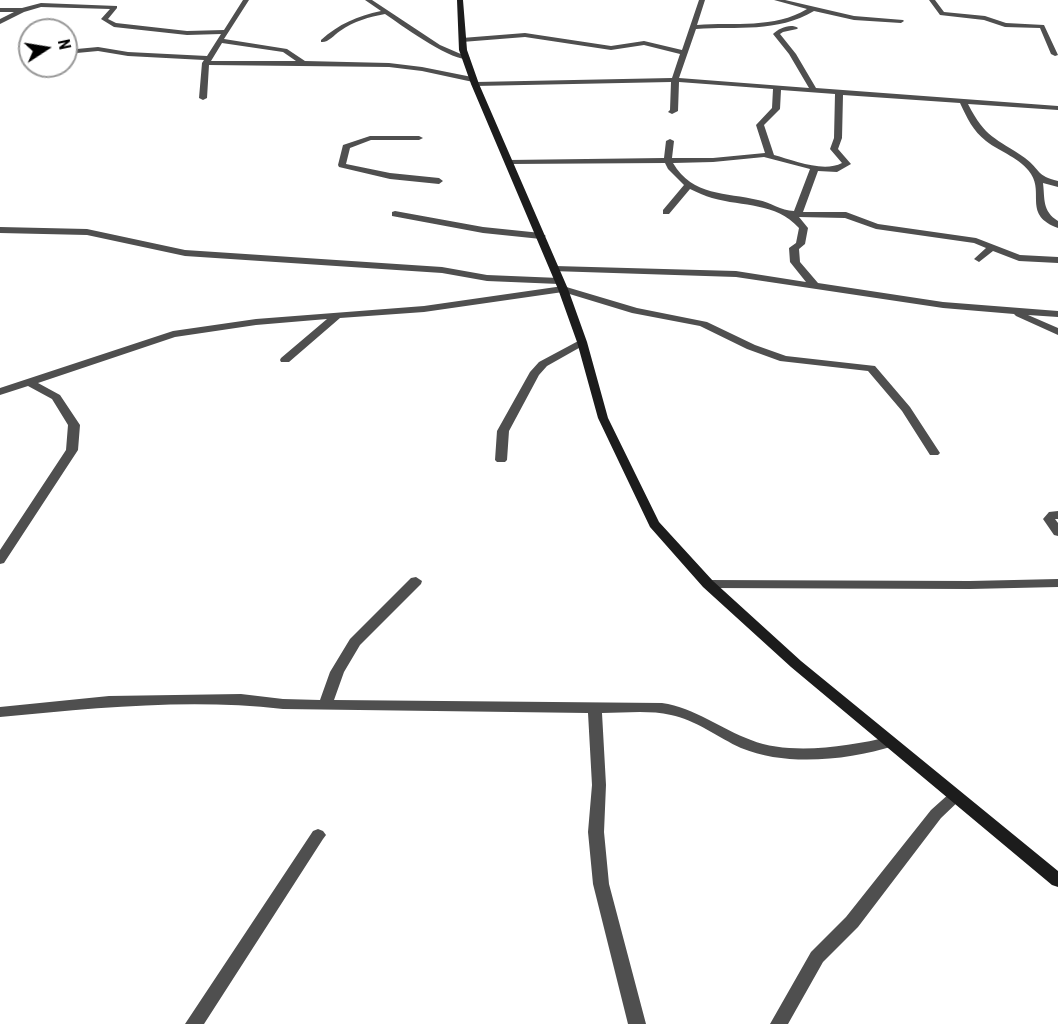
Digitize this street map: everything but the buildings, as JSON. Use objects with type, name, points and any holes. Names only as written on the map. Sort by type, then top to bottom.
[{"type":"main road","points":[[460,0],[462,40],[466,58],[559,279],[582,342],[603,418],[654,524],[708,584],[796,664],[1058,880]]},
{"type":"street","points":[[202,98],[208,60],[246,0]]},
{"type":"street","points":[[368,0],[438,46],[466,58]]},
{"type":"street","points":[[672,112],[674,111],[675,80],[702,0]]},
{"type":"street","points":[[777,0],[875,21],[901,21]]},
{"type":"street","points":[[932,0],[938,10],[946,15],[985,18],[1005,25],[1042,26],[1055,54]]},
{"type":"street","points":[[0,22],[22,10],[41,5],[115,7],[104,19],[114,25],[187,33],[226,32]]},
{"type":"street","points":[[692,27],[715,24],[758,27],[803,15],[812,9]]},
{"type":"street","points":[[0,10],[22,10]]},
{"type":"street","points":[[323,41],[338,27],[356,18],[388,12]]},
{"type":"street","points":[[795,28],[782,30],[776,34],[795,54],[801,72],[814,90]]},
{"type":"street","points":[[462,40],[525,35],[611,48],[644,43],[684,53]]},
{"type":"street","points":[[221,41],[285,50],[302,62]]},
{"type":"street","points":[[78,51],[98,49],[128,54],[208,60],[415,68],[475,82],[675,80],[1058,108]]},
{"type":"street","points":[[770,156],[760,125],[776,109],[777,87]]},
{"type":"street","points":[[509,162],[713,160],[770,156],[815,168],[837,169],[847,164],[834,149],[838,138],[839,92]]},
{"type":"street","points":[[963,101],[982,135],[1032,169],[1039,179],[1039,208],[1047,220],[1058,225]]},
{"type":"street","points":[[419,138],[370,138],[346,147],[342,165],[403,179],[439,181]]},
{"type":"street","points":[[670,141],[668,160],[676,174],[689,185],[713,196],[757,202],[795,215],[846,215],[876,226],[927,236],[960,238],[1019,258],[1058,260]]},
{"type":"street","points":[[795,215],[815,168]]},
{"type":"street","points":[[1039,179],[1058,184]]},
{"type":"street","points":[[666,212],[689,185]]},
{"type":"street","points":[[395,214],[483,231],[542,236]]},
{"type":"street","points":[[795,215],[804,228],[800,244],[794,248],[795,261],[816,288]]},
{"type":"street","points":[[0,230],[87,232],[184,253],[442,270],[487,278],[559,279],[704,272],[943,305],[1058,314]]},
{"type":"street","points":[[979,259],[992,247]]},
{"type":"street","points":[[0,393],[173,334],[256,322],[424,309],[559,279],[635,311],[704,324],[751,347],[784,359],[871,368],[906,409],[934,453]]},
{"type":"street","points":[[1010,310],[1058,332]]},
{"type":"street","points":[[285,360],[338,315]]},
{"type":"street","points":[[501,460],[503,431],[534,374],[543,364],[582,342]]},
{"type":"street","points":[[0,560],[72,450],[74,425],[57,397],[30,383]]},
{"type":"street","points":[[1058,515],[1053,515],[1049,519],[1058,532]]},
{"type":"street","points":[[325,705],[337,672],[355,642],[416,581]]},
{"type":"street","points":[[708,584],[970,585],[1058,582]]},
{"type":"street","points":[[0,712],[109,700],[241,699],[325,705],[682,710],[715,730],[755,747],[831,752],[856,751],[889,742]]},
{"type":"street","points":[[595,708],[599,785],[596,832],[601,884],[637,1024]]},
{"type":"street","points":[[779,1024],[817,957],[852,922],[936,814],[955,797]]},
{"type":"street","points":[[194,1024],[318,835]]}]
